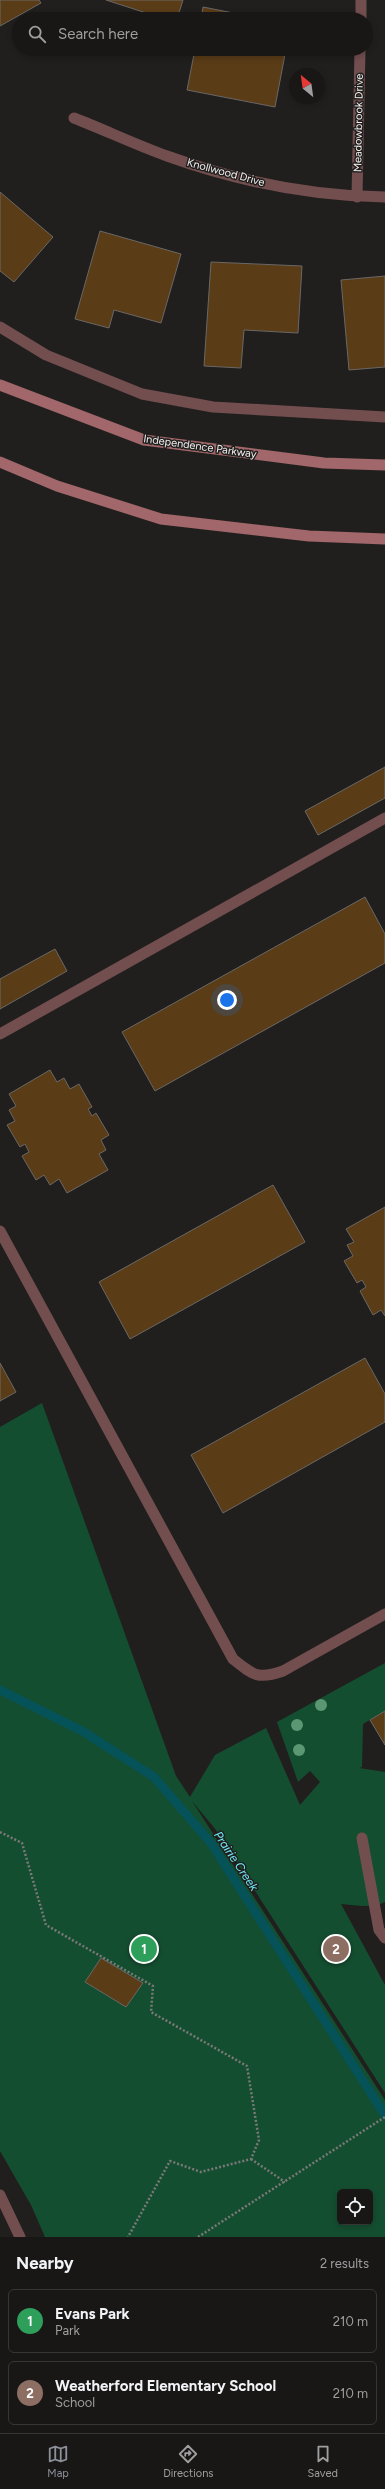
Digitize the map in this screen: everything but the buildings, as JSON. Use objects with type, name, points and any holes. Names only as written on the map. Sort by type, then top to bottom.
[{"type":"main road","name":"Independence Parkway","points":[[0,385],[144,440],[324,464],[385,465]]},
{"type":"main road","points":[[0,462],[57,486],[160,519],[309,536],[385,539]]},
{"type":"street","points":[[361,0],[361,12]]},
{"type":"street","name":"Meadowbrook Drive","points":[[357,197],[360,56]]},
{"type":"street","name":"Knollwood Drive","points":[[74,118],[167,156],[240,179],[357,197],[385,197]]},
{"type":"street","points":[[0,327],[46,355],[142,394],[213,407],[385,417]]},
{"type":"street","points":[[0,1034],[385,818]]},
{"type":"street","points":[[0,1231],[233,1659],[253,1675],[269,1676],[283,1671],[385,1614]]},
{"type":"street","points":[[362,1838],[379,1930],[385,1938]]},
{"type":"street","points":[[0,2195],[20,2237]]},
{"type":"path","points":[[0,1832],[22,1843],[46,1925],[153,1986],[151,2012],[247,2066],[259,2140],[251,2159]]},
{"type":"path","points":[[198,2237],[336,2150],[385,2117]]},
{"type":"path","points":[[128,2237],[170,2161],[201,2172],[251,2159],[285,2182]]},
{"type":"green space","points":[[42,1403],[176,1776],[190,1797],[215,1755],[266,1728],[300,1805],[320,1782],[310,1771],[298,1782],[277,1722],[385,1663],[385,1711],[363,1724],[362,1767],[359,1768],[385,1772],[385,1902],[368,1906],[341,1904],[385,1985],[385,2093],[216,1830],[192,1801],[385,2100],[385,2237],[45,2237],[31,2205],[0,2151],[0,1427]]},
{"type":"waterway","name":"Prairie Creek","points":[[0,1690],[84,1732],[154,1777],[211,1843],[385,2115]]},
{"type":"place","name":"Evans Park","points":[[144,1949]]},
{"type":"place","name":"Weatherford Elementary School","points":[[336,1949]]}]
